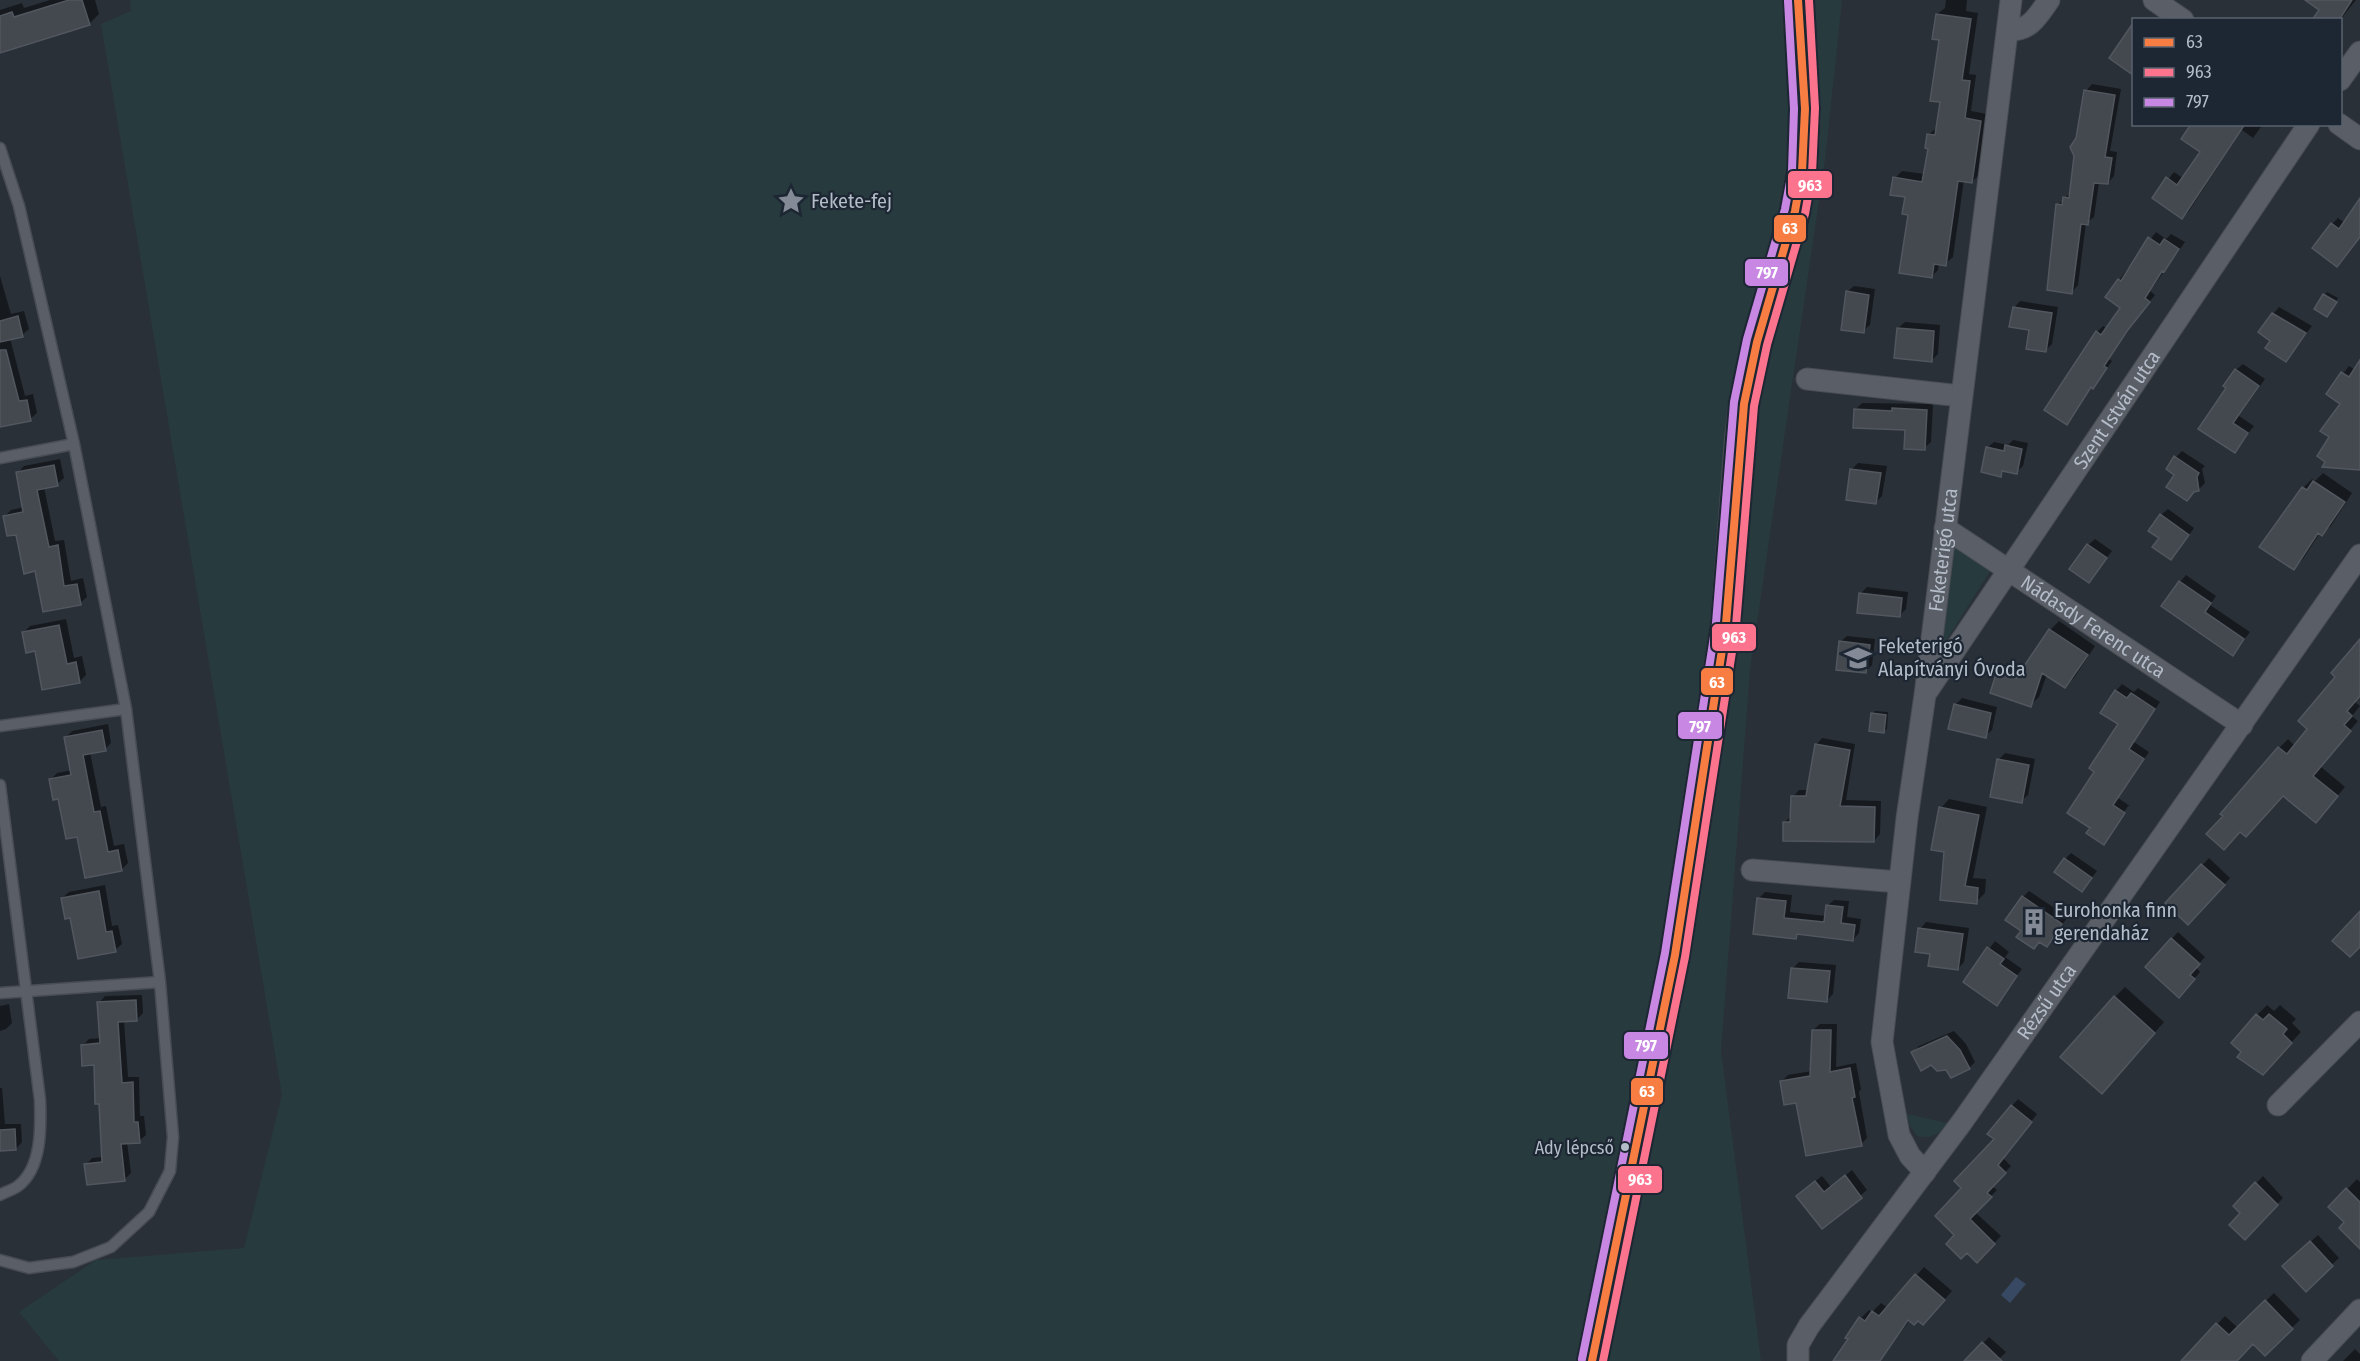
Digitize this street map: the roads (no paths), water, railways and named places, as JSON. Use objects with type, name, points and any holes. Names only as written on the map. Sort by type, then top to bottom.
[{"type":"street","points":[[1592,1361],[1675,955],[1726,624],[1740,438],[1746,394],[1757,342],[1795,211],[1802,172],[1805,109],[1798,0]]},
{"type":"street","name":"Feketerigó utca","points":[[1926,1172],[1910,1156],[1899,1136],[1882,1042],[1899,882],[1925,695],[2011,0]]},
{"type":"street","points":[[2008,30],[2018,31],[2028,27],[2049,0]]},
{"type":"street","points":[[2154,0],[2180,18]]},
{"type":"street","points":[[2342,77],[2360,52]]},
{"type":"street","name":"Szent István utca","points":[[1925,695],[2308,126]]},
{"type":"street","points":[[2342,126],[2360,139]]},
{"type":"street","points":[[1807,379],[1961,396]]},
{"type":"street","name":"Nádasdy Ferenc utca","points":[[1946,528],[2242,725]]},
{"type":"street","name":"Rézsű utca","points":[[1797,1361],[1798,1345],[1809,1326],[1926,1172],[2360,555]]},
{"type":"street","points":[[1752,870],[1899,882]]},
{"type":"street","points":[[2278,1105],[2360,1022]]},
{"type":"street","points":[[2312,1361],[2360,1310]]},
{"type":"lane","points":[[0,148],[19,206],[74,444],[126,709],[160,982],[173,1137],[170,1171],[149,1212],[111,1247],[74,1262],[29,1268],[0,1260]]},
{"type":"lane","points":[[0,458],[74,444]]},
{"type":"lane","points":[[0,726],[126,709]]},
{"type":"lane","points":[[0,785],[40,1100],[41,1133],[35,1162],[19,1186],[0,1194]]},
{"type":"lane","points":[[0,993],[160,982]]},
{"type":"water","points":[[2016,1277],[2026,1284],[2010,1303],[2001,1295]]},
{"type":"place","name":"Fekete-fej","points":[[791,201]]},
{"type":"place","name":"Feketerigó Alapítványi Óvoda","points":[[1858,658]]},
{"type":"place","name":"Eurohonka finn gerendaház","points":[[2034,922]]},
{"type":"place","name":"Ady lépcső","points":[[1625,1147]]}]
